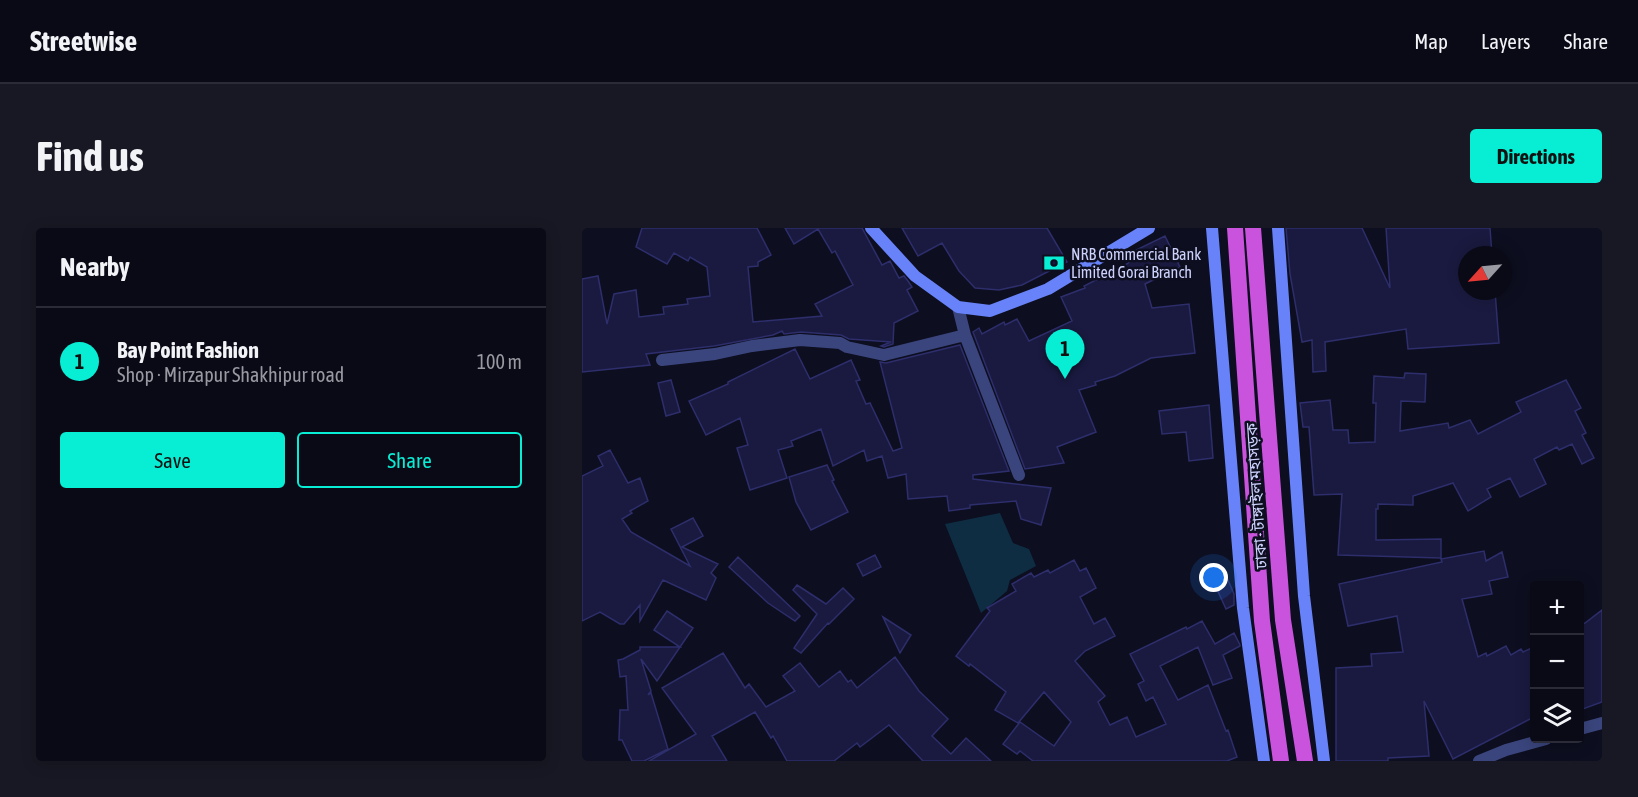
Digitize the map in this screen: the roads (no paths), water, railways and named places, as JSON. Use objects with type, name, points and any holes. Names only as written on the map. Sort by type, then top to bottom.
[{"type":"highway","name":"ঢাকা - টাঙ্গাইল মহাসড়ক","points":[[1235,228],[1262,621],[1281,761]]},
{"type":"highway","name":"ঢাকা - টাঙ্গাইল মহাসড়ক","points":[[1254,228],[1283,620],[1305,761]]},
{"type":"main road","points":[[871,228],[915,276],[958,307],[990,311],[1048,289],[1149,228]]},
{"type":"main road","points":[[1212,228],[1243,608],[1263,761]]},
{"type":"main road","points":[[1278,228],[1304,596],[1324,761]]},
{"type":"street","points":[[958,307],[965,335],[1019,475]]},
{"type":"street","points":[[662,360],[800,340],[840,344],[884,355],[965,335]]},
{"type":"street","points":[[1584,728],[1602,723]]},
{"type":"street","points":[[1479,761],[1530,743]]},
{"type":"water","points":[[1000,513],[1013,543],[1029,549],[1036,566],[1010,580],[1007,591],[981,613],[945,524]]},
{"type":"place","name":"NRB Commercial Bank Limited Gorai Branch","points":[[1054,263]]},
{"type":"place","name":"Bay Point Fashion","points":[[1065,379]]}]
